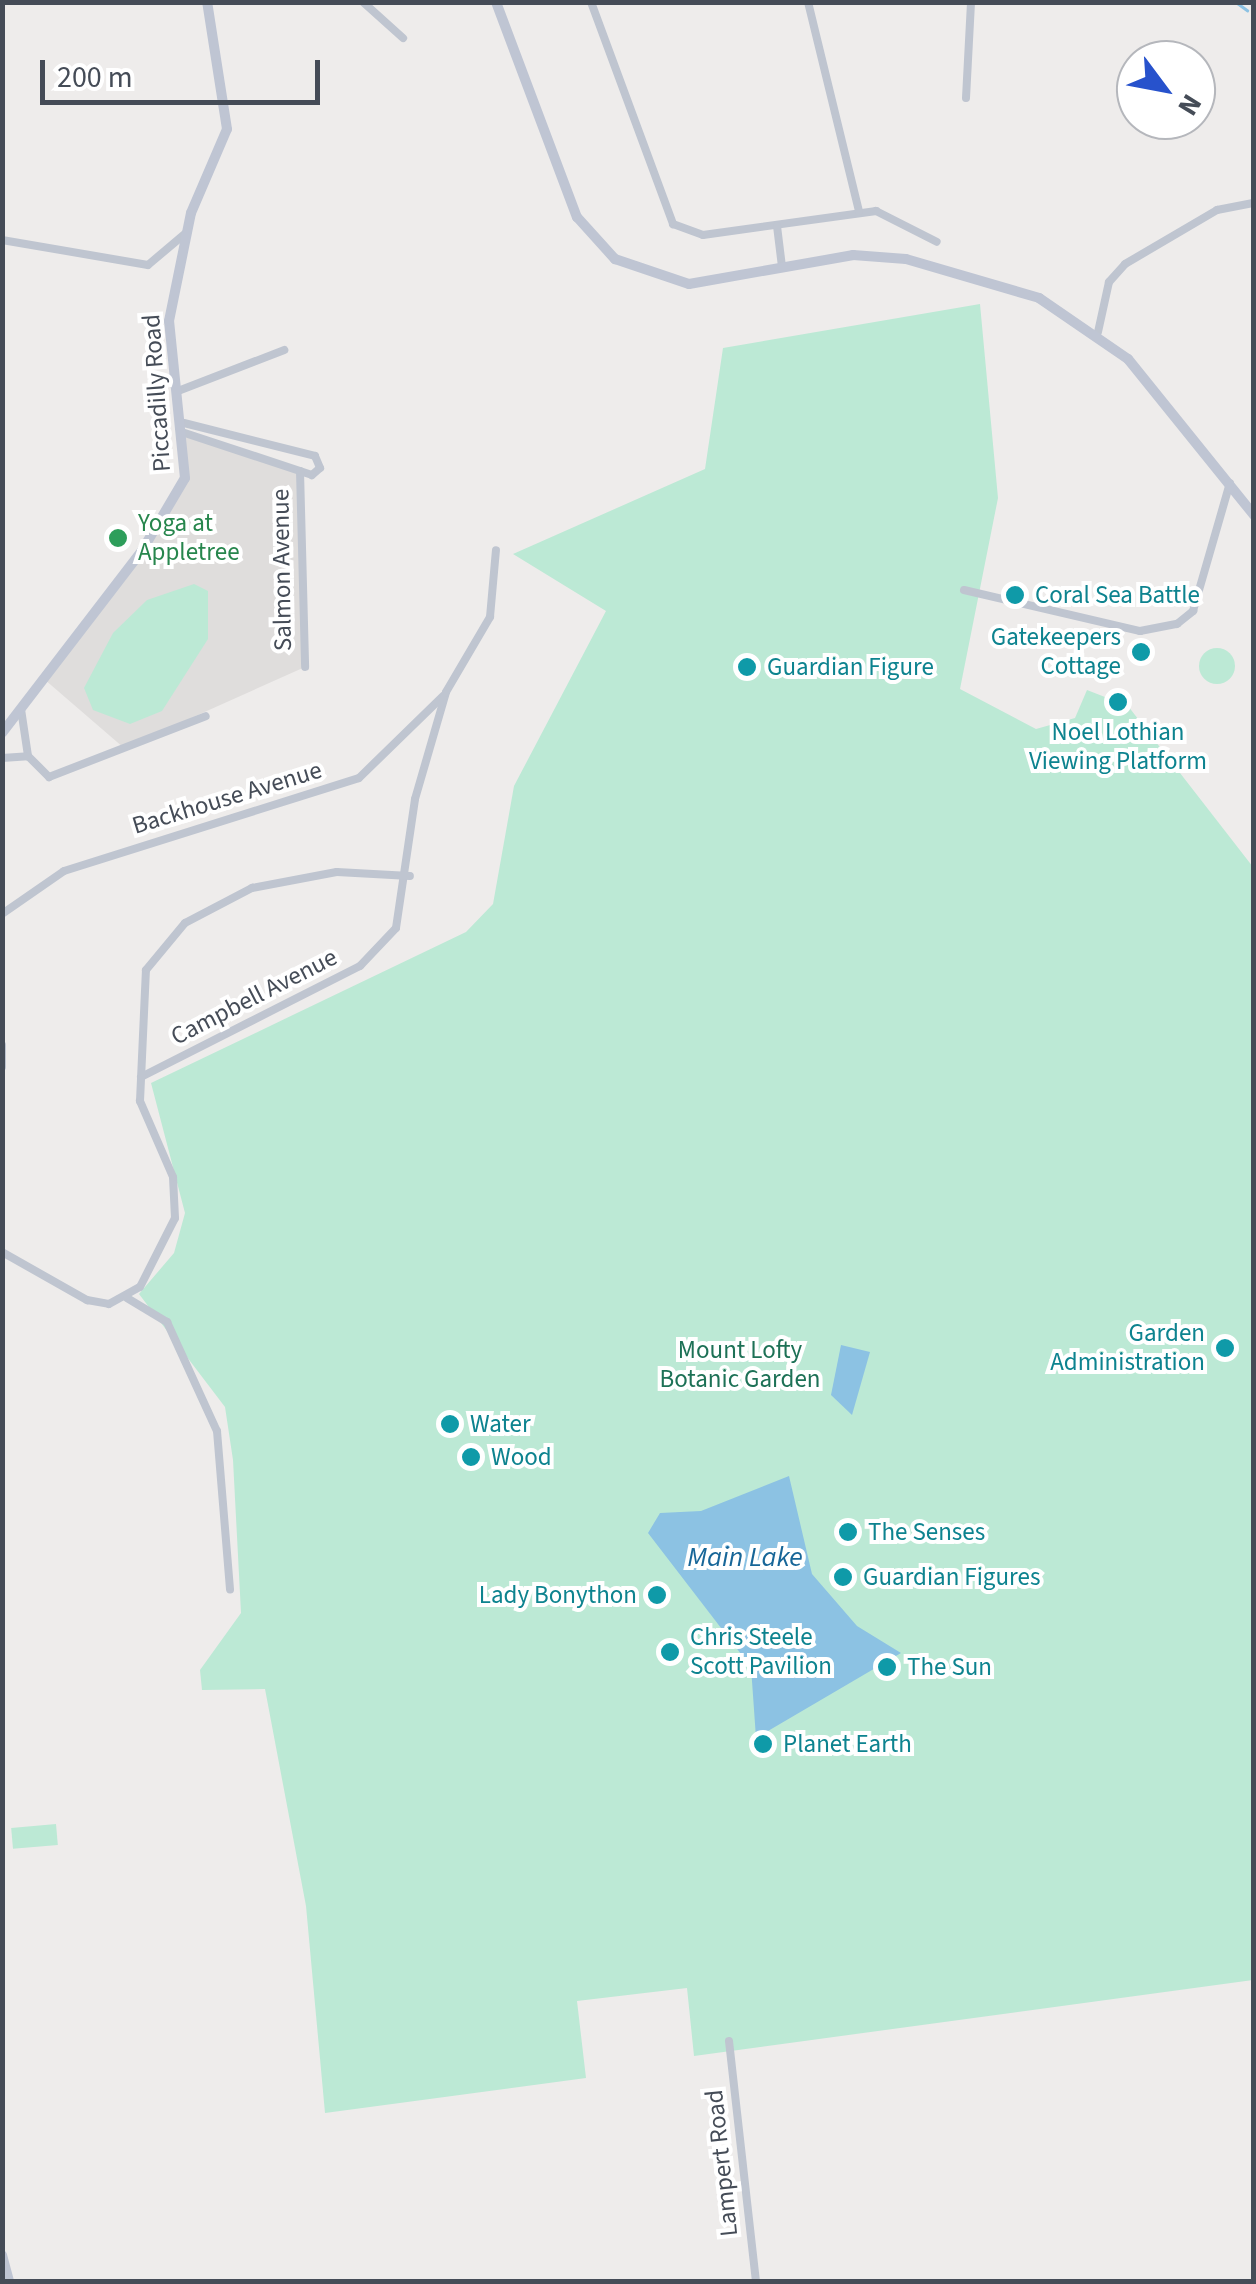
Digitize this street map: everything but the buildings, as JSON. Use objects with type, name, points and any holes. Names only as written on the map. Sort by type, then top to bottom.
[{"type":"main road","name":"Piccadilly Road","points":[[2,733],[170,512],[185,478],[184,428],[169,321],[187,232],[227,129],[207,2]]},
{"type":"main road","points":[[496,2],[554,162],[599,244],[666,282],[714,282],[782,266],[906,258],[1039,298],[1098,332],[1254,515]]},
{"type":"main road","points":[[2,2255],[10,2282]]},
{"type":"street","points":[[363,2],[402,38]]},
{"type":"street","points":[[591,2],[673,224],[703,236],[859,210],[905,220],[937,242]]},
{"type":"street","points":[[808,2],[859,210]]},
{"type":"street","points":[[966,98],[971,2]]},
{"type":"street","points":[[1098,332],[1109,282],[1125,264],[1217,210],[1254,203]]},
{"type":"street","points":[[777,226],[782,266]]},
{"type":"street","points":[[2,240],[148,264],[187,232]]},
{"type":"street","points":[[178,391],[284,350]]},
{"type":"street","points":[[184,428],[300,471]]},
{"type":"street","name":"Salmon Avenue","points":[[184,428],[315,456],[320,468],[300,471],[304,667]]},
{"type":"street","points":[[964,590],[1140,630],[1178,624],[1193,611],[1230,483]]},
{"type":"street","name":"Campbell Avenue","points":[[141,1077],[360,966],[396,928],[410,876],[415,798],[446,692],[490,617],[496,550]]},
{"type":"street","name":"Backhouse Avenue","points":[[2,914],[64,871],[359,778],[446,692]]},
{"type":"street","points":[[21,709],[28,756],[49,777],[206,716]]},
{"type":"street","points":[[2,758],[28,756]]},
{"type":"street","points":[[128,1298],[161,1257],[175,1218],[172,1177],[140,1101],[146,970],[185,924],[252,888],[338,872],[410,876]]},
{"type":"street","points":[[2,1045],[2,1068]]},
{"type":"street","points":[[2,1252],[87,1300],[128,1298],[166,1322],[218,1431],[230,1589]]},
{"type":"street","name":"Lampert Road","points":[[730,2041],[756,2282]]},
{"type":"shaded area","points":[[185,433],[300,471],[305,667],[124,748],[44,679],[143,549],[185,478]]},
{"type":"green space","name":"Mount Lofty Botanic Garden","points":[[980,304],[998,498],[960,689],[1036,729],[1075,718],[1087,690],[1128,706],[1253,867],[1253,1980],[694,2056],[687,1988],[577,2001],[586,2078],[325,2113],[306,1906],[265,1689],[202,1690],[200,1670],[241,1613],[233,1460],[225,1407],[139,1294],[174,1253],[185,1213],[151,1083],[466,932],[493,904],[514,786],[606,611],[513,554],[705,469],[723,348]]},
{"type":"green space","points":[[194,584],[208,591],[208,639],[162,711],[130,724],[93,710],[84,688],[113,633],[147,600]]},
{"type":"green space","points":[[1217,648],[1229,654],[1235,666],[1229,678],[1217,684],[1205,678],[1199,666],[1205,654]]},
{"type":"green space","points":[[56,1824],[58,1845],[13,1849],[11,1828]]},
{"type":"water","points":[[841,1345],[870,1352],[852,1415],[831,1395]]},
{"type":"water","name":"Main Lake","points":[[789,1476],[812,1574],[857,1626],[901,1653],[756,1738],[751,1667],[648,1533],[660,1513],[701,1511]]},
{"type":"waterway","points":[[1236,2],[1247,10]]},
{"type":"place","name":"Yoga at Appletree","points":[[118,538]]},
{"type":"place","name":"Coral Sea Battle","points":[[1015,595]]},
{"type":"place","name":"Gatekeepers Cottage","points":[[1141,652]]},
{"type":"place","name":"Guardian Figure","points":[[747,667]]},
{"type":"place","name":"Noel Lothian Viewing Platform","points":[[1118,702]]},
{"type":"place","name":"Garden Administration","points":[[1225,1348]]},
{"type":"place","name":"Water","points":[[450,1424]]},
{"type":"place","name":"Wood","points":[[471,1457]]},
{"type":"place","name":"The Senses","points":[[848,1532]]},
{"type":"place","name":"Guardian Figures","points":[[843,1577]]},
{"type":"place","name":"Lady Bonython","points":[[657,1595]]},
{"type":"place","name":"Chris Steele Scott Pavilion","points":[[670,1652]]},
{"type":"place","name":"The Sun","points":[[887,1667]]},
{"type":"place","name":"Planet Earth","points":[[763,1744]]}]
